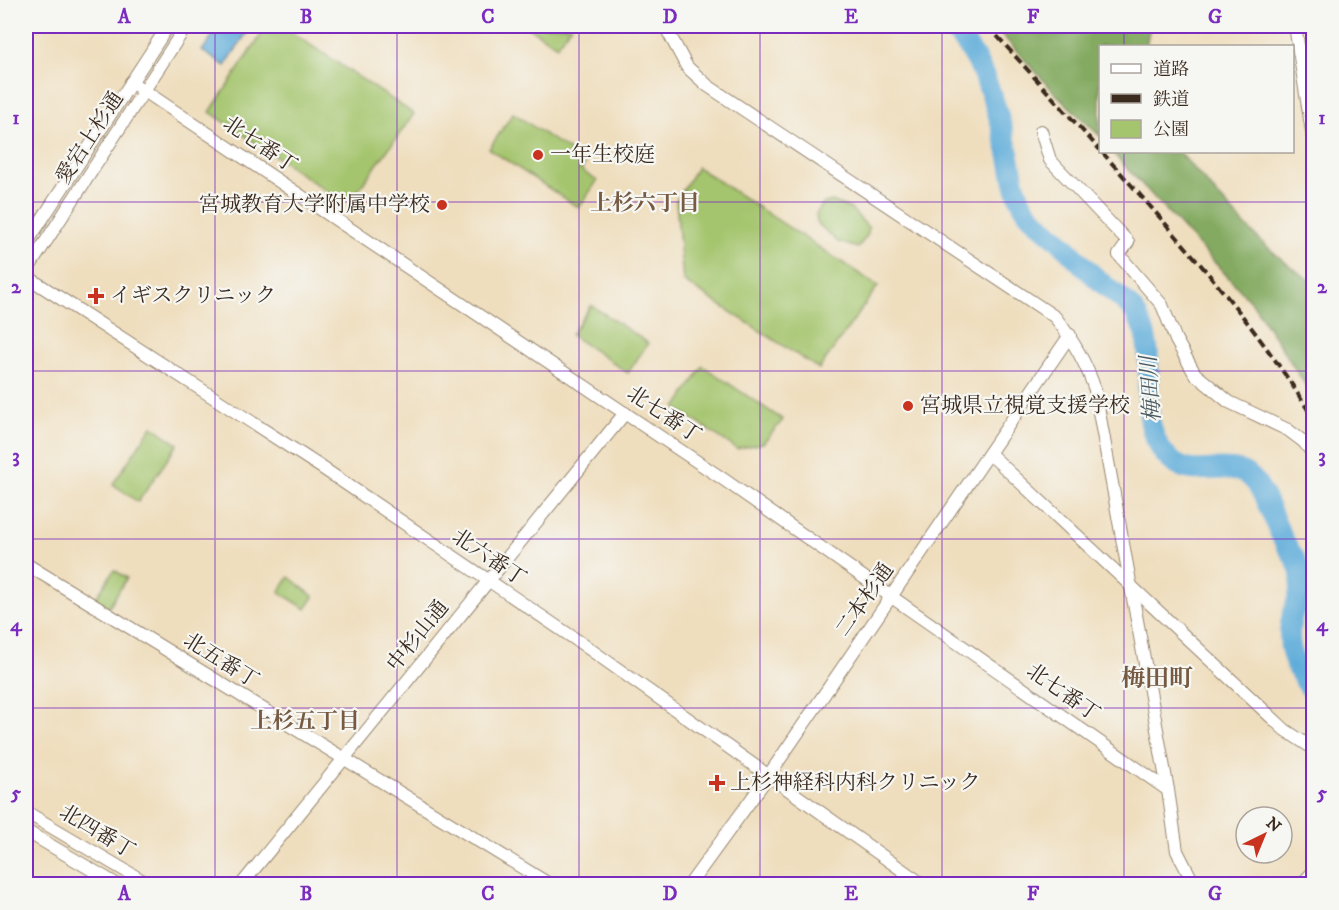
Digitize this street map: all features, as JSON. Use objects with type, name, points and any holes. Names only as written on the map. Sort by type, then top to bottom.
[{"type":"street","name":"愛宕上杉通","points":[[26,244],[168,26]]},
{"type":"street","name":"愛宕上杉通","points":[[26,274],[186,26]]},
{"type":"street","points":[[665,26],[687,66],[708,86],[1055,317],[1070,335],[1095,390],[1168,790],[1177,851],[1194,885]]},
{"type":"street","points":[[1295,26],[1314,144]]},
{"type":"street","name":"北七番丁","points":[[131,82],[625,413],[892,596],[1168,790]]},
{"type":"street","points":[[1041,131],[1050,160],[1128,242],[1119,255],[1162,305],[1176,340],[1196,374],[1229,402],[1288,430],[1304,442],[1314,455]]},
{"type":"street","name":"北六番丁","points":[[26,274],[324,469],[769,775],[922,885]]},
{"type":"street","name":"二本杉通","points":[[690,885],[769,775],[1070,335]]},
{"type":"street","name":"中杉山通","points":[[243,885],[625,413]]},
{"type":"street","points":[[990,453],[1285,730],[1314,749]]},
{"type":"street","name":"北五番丁","points":[[26,564],[549,885]]},
{"type":"street","name":"北四番丁","points":[[26,812],[148,885]]},
{"type":"street","name":"北四番丁","points":[[26,831],[116,885]]},
{"type":"street","points":[[1302,885],[1314,871]]},
{"type":"green space","points":[[267,26],[282,26],[414,114],[354,196],[338,199],[210,112]]},
{"type":"green space","points":[[526,26],[571,26],[557,46]]},
{"type":"green space","points":[[994,26],[1146,26],[1149,31],[1146,45],[1099,45],[1099,135],[1055,93]]},
{"type":"green space","name":"一年生校庭","points":[[513,113],[586,162],[581,170],[597,181],[579,208],[489,149]]},
{"type":"green space","points":[[1113,153],[1180,153],[1259,239],[1276,255],[1313,282],[1313,390],[1310,392],[1253,304]]},
{"type":"green space","points":[[697,167],[878,286],[819,369],[683,281],[676,201]]},
{"type":"green space","points":[[832,201],[851,209],[868,227],[868,234],[858,248],[838,242],[817,223],[816,214],[823,204]]},
{"type":"green space","points":[[591,305],[648,343],[628,373],[571,335]]},
{"type":"green space","points":[[703,366],[783,420],[763,443],[737,449],[676,408]]},
{"type":"green space","points":[[152,426],[178,444],[138,502],[113,484]]},
{"type":"green space","points":[[114,570],[127,578],[108,608],[95,599]]},
{"type":"green space","points":[[289,577],[314,597],[306,609],[279,592]]},
{"type":"water","points":[[219,26],[250,28],[225,66],[202,51]]},
{"type":"waterway","name":"梅田川","points":[[944,26],[956,34],[967,46],[985,79],[993,98],[1022,204],[1034,219],[1137,315],[1148,351],[1149,414],[1158,444],[1170,460],[1183,467],[1196,470],[1237,470],[1249,476],[1260,489],[1299,567],[1300,586],[1291,622],[1290,644],[1300,674],[1314,693]]},
{"type":"railway","points":[[988,26],[1099,149]]},
{"type":"railway","points":[[1103,153],[1187,248],[1241,315],[1267,349],[1314,420]]},
{"type":"place","name":"一年生校庭","points":[[538,155]]},
{"type":"place","name":"宮城教育大学附属中学校","points":[[442,205]]},
{"type":"place","name":"イギスクリニック","points":[[96,296]]},
{"type":"place","name":"宮城県立視覚支援学校","points":[[908,406]]},
{"type":"place","name":"上杉神経科内科クリニック","points":[[717,783]]},
{"type":"district","name":"上杉六丁目","points":[[645,203]]},
{"type":"district","name":"梅田町","points":[[1157,679]]},
{"type":"district","name":"上杉五丁目","points":[[305,721]]}]
